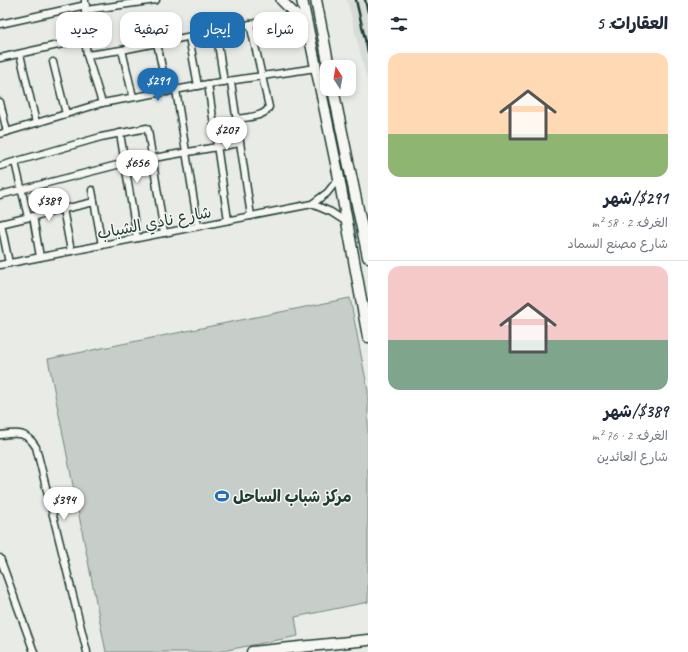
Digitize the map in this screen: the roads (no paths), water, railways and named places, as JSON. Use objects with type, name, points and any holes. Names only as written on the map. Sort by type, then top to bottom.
[{"type":"main road","points":[[302,0],[304,12]]},
{"type":"main road","points":[[316,0],[328,60]]},
{"type":"main road","points":[[308,33],[348,223],[368,337]]},
{"type":"main road","points":[[334,96],[368,257]]},
{"type":"main road","points":[[252,652],[368,640]]},
{"type":"street","points":[[0,24],[86,5],[156,0]]},
{"type":"street","points":[[281,0],[294,12]]},
{"type":"street","points":[[245,25],[253,23]]},
{"type":"street","points":[[237,119],[262,114],[270,107],[250,24]]},
{"type":"street","points":[[182,38],[189,37],[198,86]]},
{"type":"street","points":[[0,58],[56,46]]},
{"type":"street","points":[[86,48],[102,103]]},
{"type":"street","points":[[87,55],[132,48]]},
{"type":"street","points":[[158,48],[167,92]]},
{"type":"street","points":[[219,48],[224,82]]},
{"type":"street","points":[[122,50],[133,97]]},
{"type":"street","points":[[20,54],[36,123]]},
{"type":"street","points":[[53,62],[66,114]]},
{"type":"street","points":[[0,134],[102,103],[208,84],[232,82],[316,68]]},
{"type":"street","points":[[232,82],[251,216]]},
{"type":"street","points":[[208,84],[228,220]]},
{"type":"street","points":[[176,90],[198,226]]},
{"type":"street","points":[[0,102],[7,132]]},
{"type":"street","points":[[0,166],[101,137],[147,128],[164,233]]},
{"type":"street","points":[[120,133],[137,238]]},
{"type":"street","points":[[0,195],[125,164],[240,143]]},
{"type":"street","points":[[15,162],[21,190],[30,217],[40,257]]},
{"type":"street","name":"شارع نادي الشباب","points":[[0,265],[312,204],[327,193],[339,178]]},
{"type":"street","points":[[92,190],[102,245]]},
{"type":"street","points":[[9,263],[0,224],[94,202]]},
{"type":"street","points":[[312,204],[331,212],[348,223]]},
{"type":"street","points":[[63,209],[71,251]]},
{"type":"street","points":[[0,435],[15,433],[25,435],[31,439],[36,447],[87,652]]},
{"type":"street","points":[[0,558],[34,652]]},
{"type":"railway","points":[[356,0],[368,52]]},
{"type":"railway","points":[[365,0],[368,12]]},
{"type":"place","name":"مركز شباب الساحل","points":[[222,496]]}]
